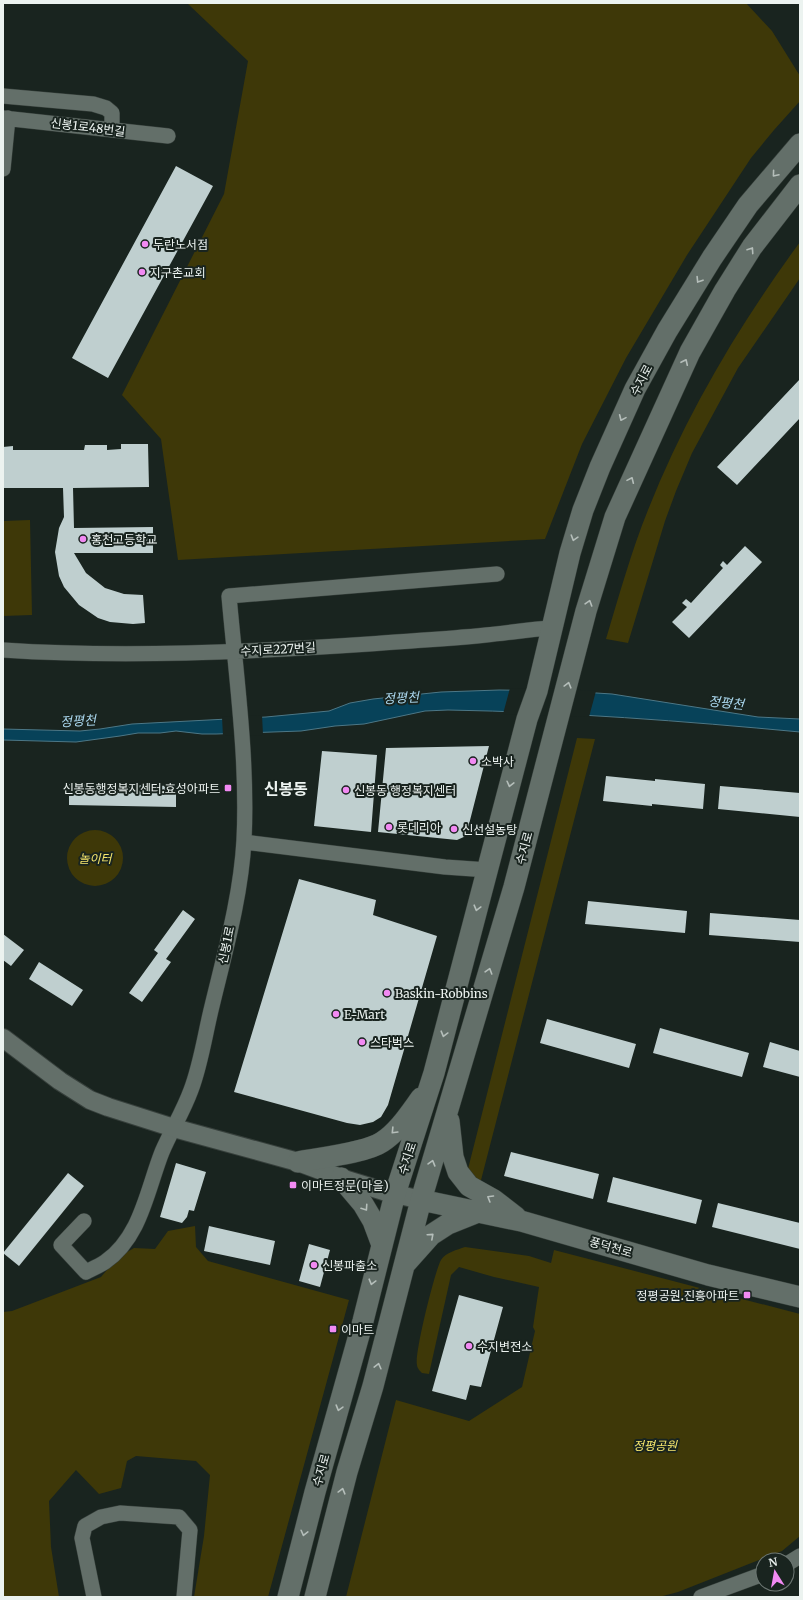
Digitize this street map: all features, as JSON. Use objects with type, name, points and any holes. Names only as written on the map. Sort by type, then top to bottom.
[{"type":"main road","name":"수지로","points":[[288,1597],[395,1194],[428,1090],[488,870],[527,719],[537,691],[570,553],[583,510],[600,467],[635,389],[668,331],[748,205],[800,144]]},
{"type":"main road","name":"수지로","points":[[315,1597],[347,1472],[372,1386],[421,1200],[514,887],[557,722],[580,641],[588,604],[615,517],[690,352],[725,290],[752,247],[800,185]]},
{"type":"main road","points":[[298,1162],[354,1152],[370,1148],[382,1142],[396,1130],[428,1090]]},
{"type":"main road","points":[[448,1108],[450,1141],[458,1172],[469,1186],[494,1200],[521,1222]]},
{"type":"main road","points":[[341,1178],[363,1204],[374,1221],[382,1244]]},
{"type":"main road","name":"풍덕천로","points":[[421,1200],[521,1222],[708,1275],[800,1297]]},
{"type":"main road","points":[[404,1264],[431,1235],[448,1224],[478,1212]]},
{"type":"street","points":[[3,96],[93,104],[106,108],[112,114],[112,130]]},
{"type":"street","name":"신봉1로48번길","points":[[3,169],[6,118],[168,136]]},
{"type":"street","points":[[234,652],[229,596],[497,574]]},
{"type":"street","name":"수지로227번길","points":[[3,650],[106,654],[234,652],[487,635],[524,630],[550,638]]},
{"type":"street","name":"신봉1로","points":[[84,1221],[61,1245],[86,1272],[105,1262],[116,1252],[135,1227],[151,1188],[162,1153],[191,1089],[219,980],[236,896],[244,842],[242,755],[234,652]]},
{"type":"street","points":[[244,842],[445,867],[488,870]]},
{"type":"street","points":[[3,1038],[60,1081],[90,1100],[130,1115],[298,1162],[341,1178],[421,1200]]},
{"type":"street","points":[[94,1597],[82,1538],[85,1526],[101,1517],[120,1513],[180,1517],[190,1530],[184,1597]]},
{"type":"street","points":[[702,1597],[736,1592],[755,1579]]},
{"type":"green space","points":[[187,3],[746,3],[772,31],[800,76],[800,101],[751,158],[687,255],[626,358],[582,444],[545,539],[178,560],[161,439],[122,395],[224,194],[248,61]]},
{"type":"green space","points":[[800,242],[800,278],[738,368],[692,453],[665,521],[628,643],[606,639],[636,542],[663,474],[679,439],[715,371],[735,338]]},
{"type":"green space","points":[[30,520],[32,615],[3,616],[3,521]]},
{"type":"green space","points":[[577,738],[595,739],[480,1184],[468,1169]]},
{"type":"green space","name":"놀이터","points":[[95,830],[106,832],[115,838],[121,847],[123,858],[121,869],[115,878],[106,884],[95,886],[84,884],[75,878],[69,869],[67,858],[69,847],[75,838],[84,832]]},
{"type":"green space","points":[[195,1226],[196,1247],[208,1261],[349,1300],[268,1597],[194,1597],[204,1536],[210,1475],[196,1461],[136,1456],[127,1461],[121,1488],[99,1494],[76,1470],[49,1501],[51,1547],[59,1597],[3,1597],[3,1312],[12,1311],[101,1277],[117,1258],[134,1248],[155,1249],[168,1231]]},
{"type":"green space","name":"정평공원","points":[[465,1247],[529,1256],[551,1263],[554,1250],[800,1314],[800,1536],[782,1551],[755,1552],[755,1562],[678,1592],[659,1597],[346,1597],[396,1400],[469,1421],[522,1387],[535,1331],[533,1327],[539,1287],[494,1277],[459,1267],[451,1275],[429,1374],[422,1373],[419,1369],[417,1365],[417,1358],[430,1295],[441,1260],[443,1257]]},
{"type":"water","name":"정평천","points":[[499,690],[565,691],[612,694],[758,717],[800,719],[800,732],[624,718],[448,710],[425,711],[364,724],[335,726],[301,731],[202,734],[176,731],[138,733],[76,742],[3,740],[3,729],[80,731],[132,724],[266,717],[329,711],[350,703],[373,699],[441,692]]},
{"type":"pier","points":[[510,688],[596,691],[589,717],[503,714]]},
{"type":"pier","points":[[262,715],[263,735],[223,736],[222,717]]},
{"type":"building","name":"지구촌교회","points":[[176,166],[213,186],[108,378],[72,358]]},
{"type":"building","points":[[800,379],[800,418],[737,485],[717,467]]},
{"type":"building","points":[[121,444],[148,444],[149,487],[73,488],[74,528],[153,527],[153,553],[74,553],[86,573],[105,588],[124,594],[143,595],[145,623],[133,624],[110,622],[98,618],[79,605],[64,587],[59,576],[55,552],[59,528],[64,517],[63,488],[3,488],[3,447],[13,446],[13,450],[84,450],[85,445],[107,445],[107,450],[121,449]]},
{"type":"building","points":[[745,546],[762,562],[689,638],[672,622],[687,607],[682,603],[686,599],[691,603],[723,568],[720,565],[723,561],[727,565]]},
{"type":"building","points":[[489,746],[466,836],[457,840],[378,832],[386,748]]},
{"type":"building","name":"신봉동 행정복지센터","points":[[322,751],[377,755],[371,832],[314,826]]},
{"type":"building","points":[[606,776],[705,784],[703,809],[603,801]]},
{"type":"building","points":[[69,784],[176,786],[176,807],[69,805]]},
{"type":"building","points":[[720,786],[800,793],[800,817],[718,809]]},
{"type":"building","name":"E-Mart","points":[[299,879],[376,900],[373,915],[437,936],[388,1105],[381,1117],[373,1122],[360,1125],[347,1123],[234,1092]]},
{"type":"building","points":[[588,901],[687,911],[685,933],[585,924]]},
{"type":"building","points":[[183,910],[195,919],[166,959],[171,962],[142,1002],[129,993],[158,953],[154,950]]},
{"type":"building","points":[[710,913],[800,920],[800,942],[709,935]]},
{"type":"building","points":[[3,934],[24,950],[11,966],[3,960]]},
{"type":"building","points":[[39,962],[83,990],[72,1006],[29,979]]},
{"type":"building","points":[[547,1019],[636,1044],[629,1068],[540,1043]]},
{"type":"building","points":[[660,1028],[749,1053],[742,1077],[653,1053]]},
{"type":"building","points":[[770,1042],[800,1051],[800,1077],[763,1067]]},
{"type":"building","points":[[511,1152],[599,1174],[593,1199],[504,1176]]},
{"type":"building","points":[[176,1163],[206,1172],[194,1211],[189,1210],[187,1217],[182,1223],[160,1217]]},
{"type":"building","points":[[68,1173],[84,1186],[19,1266],[3,1253]]},
{"type":"building","points":[[613,1177],[702,1200],[696,1224],[607,1202]]},
{"type":"building","points":[[718,1203],[800,1223],[800,1249],[712,1227]]},
{"type":"building","points":[[209,1226],[275,1241],[270,1265],[204,1251]]},
{"type":"building","name":"신봉파출소","points":[[309,1244],[330,1250],[320,1287],[299,1281]]},
{"type":"building","name":"수지변전소","points":[[459,1295],[503,1307],[481,1387],[470,1385],[466,1400],[432,1391]]},
{"type":"place","name":"두란노서점","points":[[145,244]]},
{"type":"place","name":"지구촌교회","points":[[142,272]]},
{"type":"place","name":"홍천고등학교","points":[[83,539]]},
{"type":"place","name":"소박사","points":[[473,761]]},
{"type":"place","name":"신봉동행정복지센터.효성아파트","points":[[228,788]]},
{"type":"place","name":"신봉동 행정복지센터","points":[[346,790]]},
{"type":"place","name":"롯데리아","points":[[389,827]]},
{"type":"place","name":"신선설농탕","points":[[454,829]]},
{"type":"place","name":"Baskin-Robbins","points":[[387,993]]},
{"type":"place","name":"E-Mart","points":[[336,1014]]},
{"type":"place","name":"스타벅스","points":[[362,1042]]},
{"type":"place","name":"이마트정문(마을)","points":[[293,1185]]},
{"type":"place","name":"신봉파출소","points":[[314,1265]]},
{"type":"place","name":"정평공원.진흥아파트","points":[[747,1295]]},
{"type":"place","name":"이마트","points":[[333,1329]]},
{"type":"place","name":"수지변전소","points":[[469,1346]]},
{"type":"district","name":"신봉동","points":[[286,789]]}]
